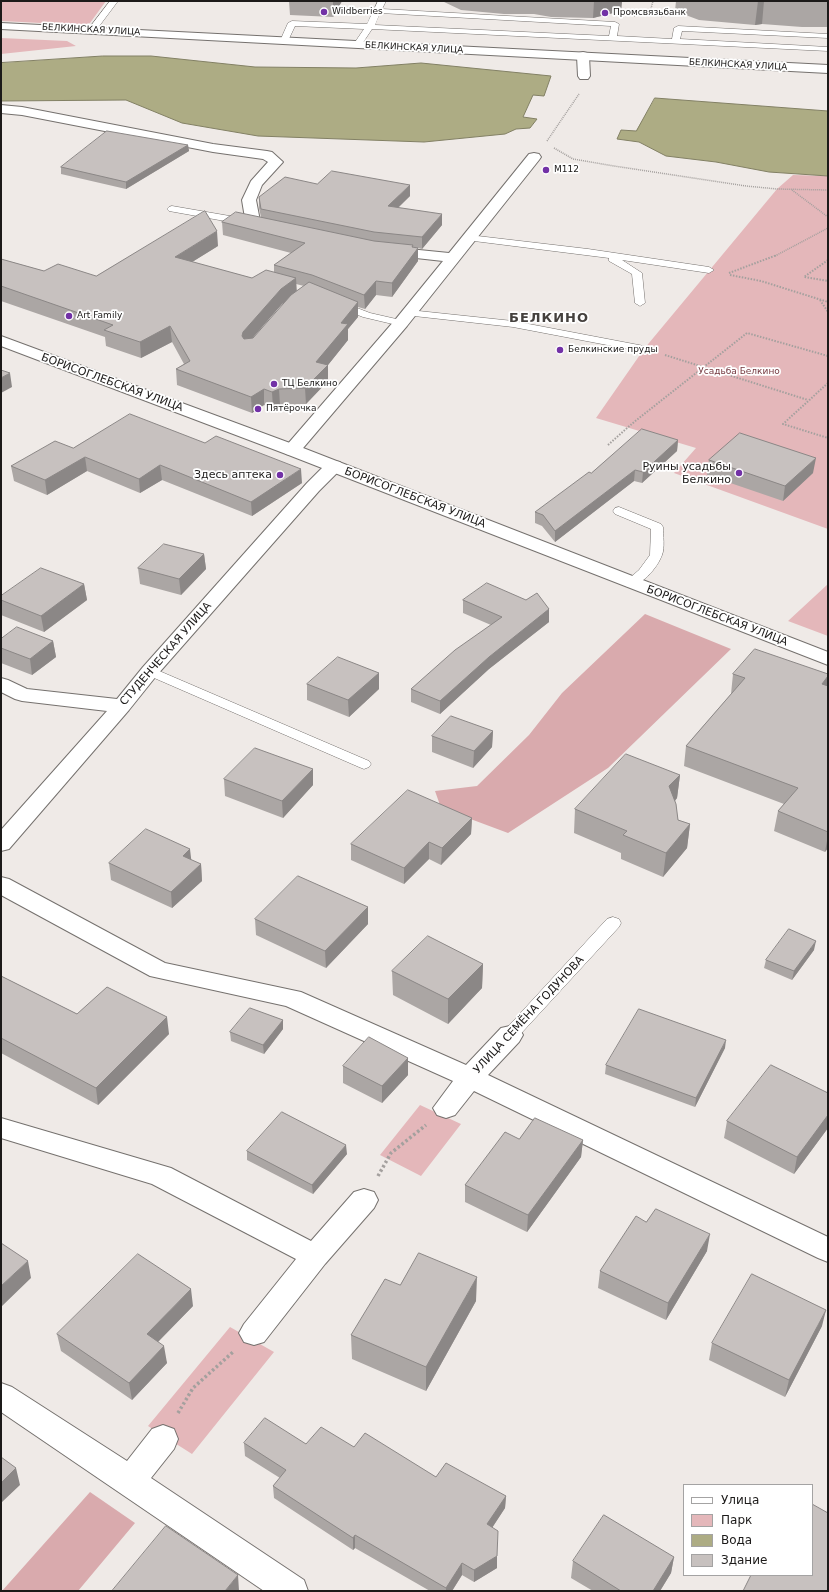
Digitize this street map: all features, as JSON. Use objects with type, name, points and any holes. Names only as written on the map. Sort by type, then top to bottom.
[{"type":"street","name":"БЕЛКИНСКАЯ УЛИЦА","points":[[1,26],[828,70]]},
{"type":"street","points":[[583,56],[584,76]]},
{"type":"street","points":[[1,109],[22,111],[213,148],[267,156],[276,162],[256,184],[249,200],[253,224],[291,232]]},
{"type":"street","points":[[292,450],[405,318],[534,157]]},
{"type":"street","points":[[374,249],[453,258]]},
{"type":"street","name":"БОРИСОГЛЕБСКАЯ УЛИЦА","points":[[1,341],[334,466],[828,659]]},
{"type":"street","name":"СТУДЕНЧЕСКАЯ УЛИЦА","points":[[1,844],[122,706],[150,671],[313,487],[334,466]]},
{"type":"street","points":[[1,684],[22,695],[122,706]]},
{"type":"street","points":[[1,885],[159,970],[292,998],[470,1078],[828,1250]]},
{"type":"street","name":"УЛИЦА СЕМЁНА ГОДУНОВА","points":[[446,1108],[470,1078],[510,1035]]},
{"type":"street","points":[[1,1128],[161,1176],[315,1256]]},
{"type":"street","points":[[254,1333],[315,1256],[364,1200]]},
{"type":"street","points":[[1,1396],[292,1591]]},
{"type":"street","points":[[130,1481],[163,1440]]},
{"type":"lane","points":[[91,31],[114,1]]},
{"type":"lane","points":[[357,45],[370,26],[382,1]]},
{"type":"lane","points":[[377,12],[615,24],[613,38]]},
{"type":"lane","points":[[284,41],[292,22],[828,49]]},
{"type":"lane","points":[[676,41],[678,28],[828,36]]},
{"type":"lane","points":[[172,209],[253,224]]},
{"type":"lane","points":[[469,238],[603,254],[709,270]]},
{"type":"lane","points":[[603,254],[637,272],[640,303]]},
{"type":"lane","points":[[330,301],[366,315],[513,324],[644,349]]},
{"type":"lane","points":[[619,511],[657,527],[656,555],[644,572],[631,583]]},
{"type":"lane","points":[[150,671],[364,764]]},
{"type":"lane","name":"УЛИЦА СЕМЁНА ГОДУНОВА","points":[[510,1035],[613,923]]},
{"type":"path","points":[[650,12],[653,1]]},
{"type":"path","points":[[632,20],[634,15],[650,12],[664,18]]},
{"type":"path","points":[[545,143],[581,91],[584,76]]},
{"type":"path","points":[[550,146],[573,159],[746,186],[828,190]]},
{"type":"path","points":[[791,189],[828,217]]},
{"type":"path","points":[[828,228],[783,253],[727,274],[761,281],[828,302]]},
{"type":"path","points":[[828,260],[804,277],[828,281]]},
{"type":"path","points":[[820,300],[828,312]]},
{"type":"path","points":[[608,445],[704,366],[747,333],[828,356]]},
{"type":"path","points":[[644,349],[704,366],[808,400]]},
{"type":"path","points":[[828,383],[782,424],[828,438]]},
{"type":"path","points":[[364,1200],[391,1154],[446,1108]]},
{"type":"path","points":[[163,1440],[193,1388],[254,1333]]},
{"type":"green space","points":[[1,1],[106,1],[90,23],[82,25],[1,21]]},
{"type":"green space","points":[[1,38],[67,41],[76,46],[1,54]]},
{"type":"green space","name":"Усадьба Белкино","points":[[793,175],[828,176],[828,529],[674,473],[696,448],[596,418],[644,349],[777,189]]},
{"type":"green space","points":[[828,584],[828,636],[788,621]]},
{"type":"green space","points":[[420,1105],[461,1124],[421,1176],[380,1155]]},
{"type":"green space","points":[[230,1327],[274,1352],[192,1454],[148,1426]]},
{"type":"shaded area","points":[[645,614],[731,649],[608,768],[508,833],[441,808],[435,791],[477,786],[529,735],[562,693]]},
{"type":"shaded area","points":[[90,1492],[135,1523],[78,1591],[2,1591]]},
{"type":"water","points":[[103,56],[151,56],[255,67],[356,68],[421,63],[551,76],[544,96],[533,95],[523,117],[537,119],[530,128],[516,129],[505,134],[424,142],[258,136],[182,123],[126,100],[1,101],[1,63]]},
{"type":"water","points":[[655,98],[828,111],[828,176],[769,172],[716,162],[666,156],[639,142],[617,139],[621,130],[636,131]]},
{"type":"building","points":[[107,131],[188,145],[126,182],[61,167]]},
{"type":"building","points":[[332,171],[410,185],[388,206],[442,214],[422,237],[374,232],[261,209],[259,197],[285,177],[317,184]]},
{"type":"building","points":[[205,211],[217,231],[175,257],[252,278],[266,270],[296,278],[281,289],[243,332],[242,336],[244,339],[253,338],[291,295],[309,282],[358,302],[341,323],[348,324],[316,362],[328,365],[305,388],[279,389],[272,392],[264,389],[251,397],[176,369],[190,361],[170,326],[140,342],[104,330],[113,325],[1,286],[1,259],[44,271],[58,264],[96,276]]},
{"type":"building","points":[[236,212],[374,241],[413,245],[412,247],[418,248],[392,283],[376,281],[364,295],[312,275],[274,265],[305,243],[222,222]]},
{"type":"building","points":[[1,370],[10,373],[1,378]]},
{"type":"building","points":[[130,414],[205,443],[216,436],[301,469],[251,502],[160,465],[139,479],[85,457],[45,480],[11,466],[55,441],[73,448]]},
{"type":"building","points":[[642,429],[678,440],[643,472],[635,470],[555,531],[543,515],[535,512],[589,472],[591,473]]},
{"type":"building","points":[[740,433],[816,458],[785,486],[709,460]]},
{"type":"building","points":[[164,544],[204,554],[179,579],[138,568]]},
{"type":"building","points":[[41,568],[84,584],[41,616],[1,600],[1,596]]},
{"type":"building","points":[[487,583],[526,600],[537,593],[549,609],[489,657],[440,701],[411,689],[455,650],[502,617],[463,600]]},
{"type":"building","points":[[17,627],[53,641],[30,659],[1,648],[1,639]]},
{"type":"building","points":[[755,649],[828,674],[822,684],[828,686],[828,832],[778,811],[798,788],[686,746],[745,678],[733,674]]},
{"type":"building","points":[[338,657],[379,673],[348,700],[307,684]]},
{"type":"building","points":[[451,716],[493,731],[474,751],[432,736]]},
{"type":"building","points":[[255,748],[313,769],[282,801],[224,779]]},
{"type":"building","points":[[626,754],[680,775],[669,786],[676,804],[678,820],[690,824],[666,853],[623,835],[627,831],[575,809]]},
{"type":"building","points":[[408,790],[472,818],[442,848],[429,842],[404,868],[351,844]]},
{"type":"building","points":[[146,829],[190,849],[183,856],[201,864],[171,892],[109,863]]},
{"type":"building","points":[[298,876],[368,907],[325,951],[255,919]]},
{"type":"building","points":[[789,929],[816,941],[794,971],[766,960]]},
{"type":"building","points":[[428,936],[483,964],[448,999],[392,971]]},
{"type":"building","points":[[1,976],[77,1014],[107,987],[167,1017],[96,1088],[1,1038]]},
{"type":"building","points":[[250,1008],[283,1020],[263,1045],[230,1032]]},
{"type":"building","points":[[639,1009],[726,1040],[696,1098],[606,1065]]},
{"type":"building","points":[[369,1037],[408,1058],[382,1086],[343,1066]]},
{"type":"building","points":[[771,1065],[828,1093],[828,1115],[797,1157],[727,1121]]},
{"type":"building","points":[[282,1112],[346,1145],[312,1185],[247,1151]]},
{"type":"building","points":[[535,1118],[583,1140],[528,1215],[465,1185],[505,1132],[519,1139]]},
{"type":"building","points":[[656,1209],[710,1234],[668,1303],[600,1271],[636,1216],[646,1222]]},
{"type":"building","points":[[1,1243],[28,1261],[1,1286]]},
{"type":"building","points":[[419,1253],[477,1277],[426,1367],[351,1335],[385,1279],[400,1285]]},
{"type":"building","points":[[138,1254],[191,1289],[147,1334],[164,1346],[129,1383],[57,1334]]},
{"type":"building","points":[[752,1274],[826,1310],[789,1380],[712,1343]]},
{"type":"building","points":[[265,1418],[306,1444],[321,1427],[354,1447],[365,1433],[436,1477],[446,1463],[506,1496],[487,1524],[498,1531],[497,1556],[474,1570],[462,1563],[446,1588],[355,1535],[353,1538],[273,1486],[286,1470],[244,1443]]},
{"type":"building","points":[[1,1457],[16,1468],[1,1483]]},
{"type":"building","points":[[813,1505],[828,1513],[828,1591],[743,1591],[750,1576],[813,1576]]},
{"type":"building","points":[[604,1515],[674,1557],[653,1591],[621,1591],[573,1561]]},
{"type":"building","points":[[166,1526],[238,1575],[225,1591],[112,1591]]},
{"type":"place","name":"Wildberries","points":[[324,12]]},
{"type":"place","name":"Промсвязьбанк","points":[[605,13]]},
{"type":"place","name":"М112","points":[[546,170]]},
{"type":"place","name":"Art Family","points":[[69,316]]},
{"type":"place","name":"Белкинские пруды","points":[[560,350]]},
{"type":"place","name":"ТЦ Белкино","points":[[274,384]]},
{"type":"place","name":"Пятёрочка","points":[[258,409]]},
{"type":"place","name":"Руины усадьбы Белкино","points":[[739,473]]},
{"type":"place","name":"Здесь аптека","points":[[280,475]]},
{"type":"district","name":"БЕЛКИНО","points":[[549,319]]}]
